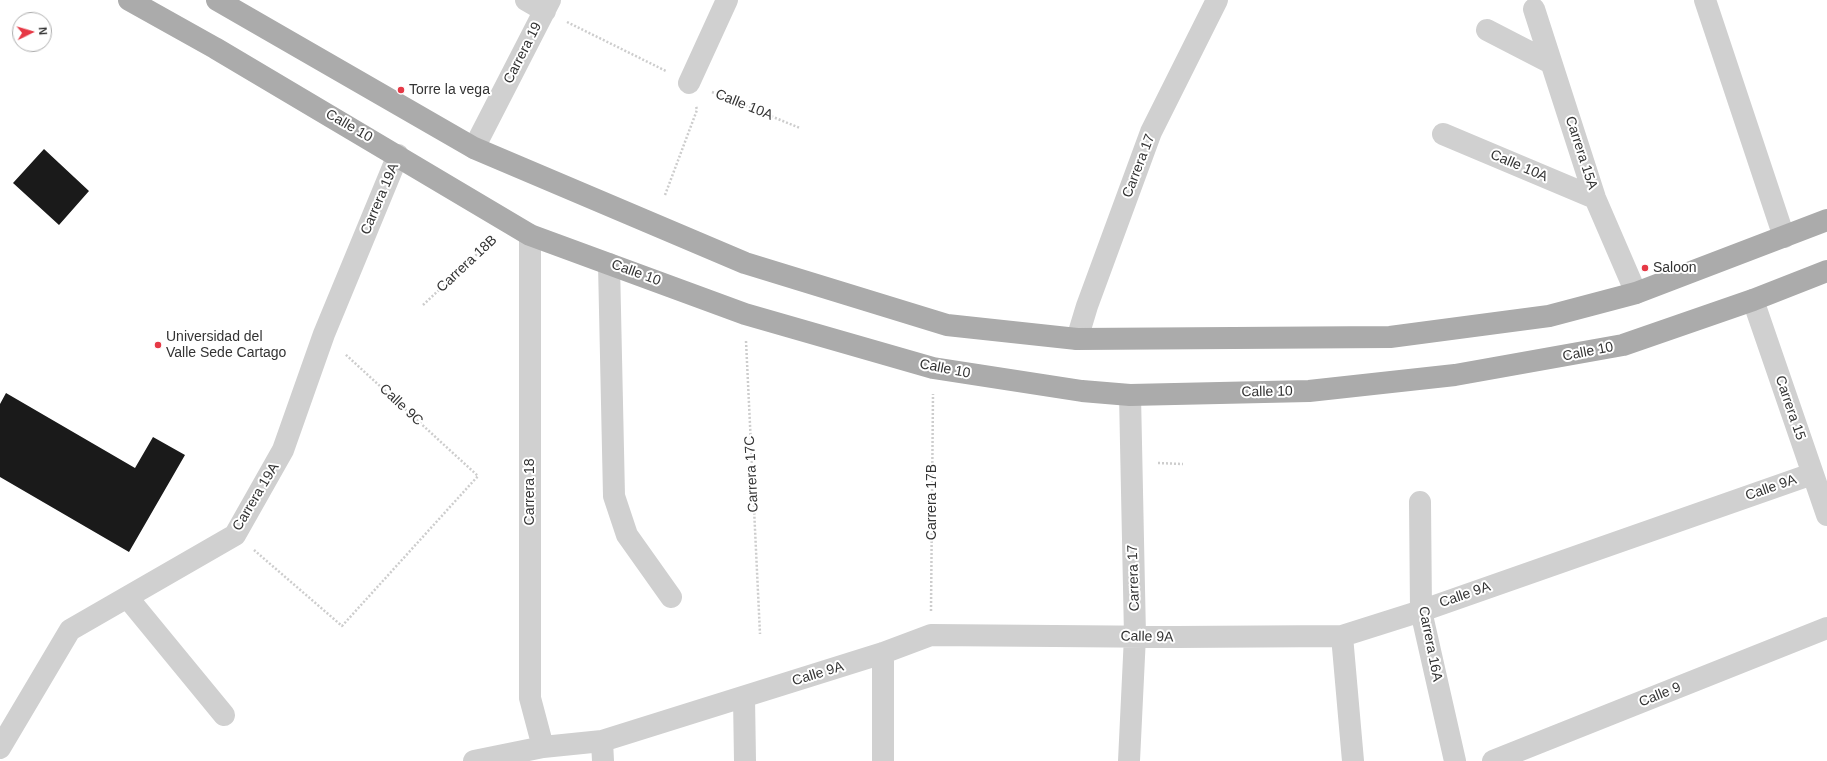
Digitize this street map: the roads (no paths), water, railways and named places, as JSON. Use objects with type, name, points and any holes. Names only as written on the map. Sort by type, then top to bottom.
[{"type":"main road","name":"Calle 10","points":[[129,0],[398,155],[530,235],[744,314],[933,368],[1082,391],[1130,395],[1310,391],[1455,376],[1623,345],[1753,300],[1827,271]]},
{"type":"main road","points":[[216,0],[474,148],[745,263],[947,325],[1077,339],[1390,337],[1549,316],[1636,293],[1827,220]]},
{"type":"street","points":[[689,83],[727,0]]},
{"type":"street","name":"Carrera 17","points":[[1077,339],[1087,306],[1151,132],[1217,0]]},
{"type":"street","points":[[1705,0],[1784,237]]},
{"type":"street","name":"Carrera 19","points":[[474,148],[540,4]]},
{"type":"street","name":"Carrera 15A","points":[[1534,9],[1596,198],[1636,293]]},
{"type":"street","points":[[1487,30],[1552,63]]},
{"type":"street","name":"Calle 10A","points":[[1443,134],[1596,198]]},
{"type":"street","name":"Carrera 19A","points":[[0,748],[70,630],[235,535],[284,450],[324,334],[398,155]]},
{"type":"street","name":"Carrera 18","points":[[530,235],[530,698],[543,748]]},
{"type":"street","points":[[609,264],[614,496],[627,535],[671,597]]},
{"type":"street","name":"Carrera 15","points":[[1753,300],[1827,515]]},
{"type":"street","name":"Carrera 17","points":[[1129,761],[1135,636],[1130,395]]},
{"type":"street","name":"Calle 9A","points":[[474,761],[543,748],[603,751],[744,697],[883,653],[930,635],[1342,636],[1421,611],[1812,474]]},
{"type":"street","name":"Carrera 16A","points":[[1420,502],[1421,611],[1454,761]]},
{"type":"street","points":[[127,597],[224,715]]},
{"type":"street","name":"Calle 9","points":[[1493,761],[1827,628]]},
{"type":"street","points":[[1342,636],[1352,761]]},
{"type":"street","points":[[883,653],[883,761]]},
{"type":"street","points":[[744,697],[745,761]]},
{"type":"place","name":"Torre la vega","points":[[401,90]]},
{"type":"place","name":"Saloon","points":[[1645,268]]},
{"type":"place","name":"Universidad del Valle Sede Cartago","points":[[158,345]]}]
